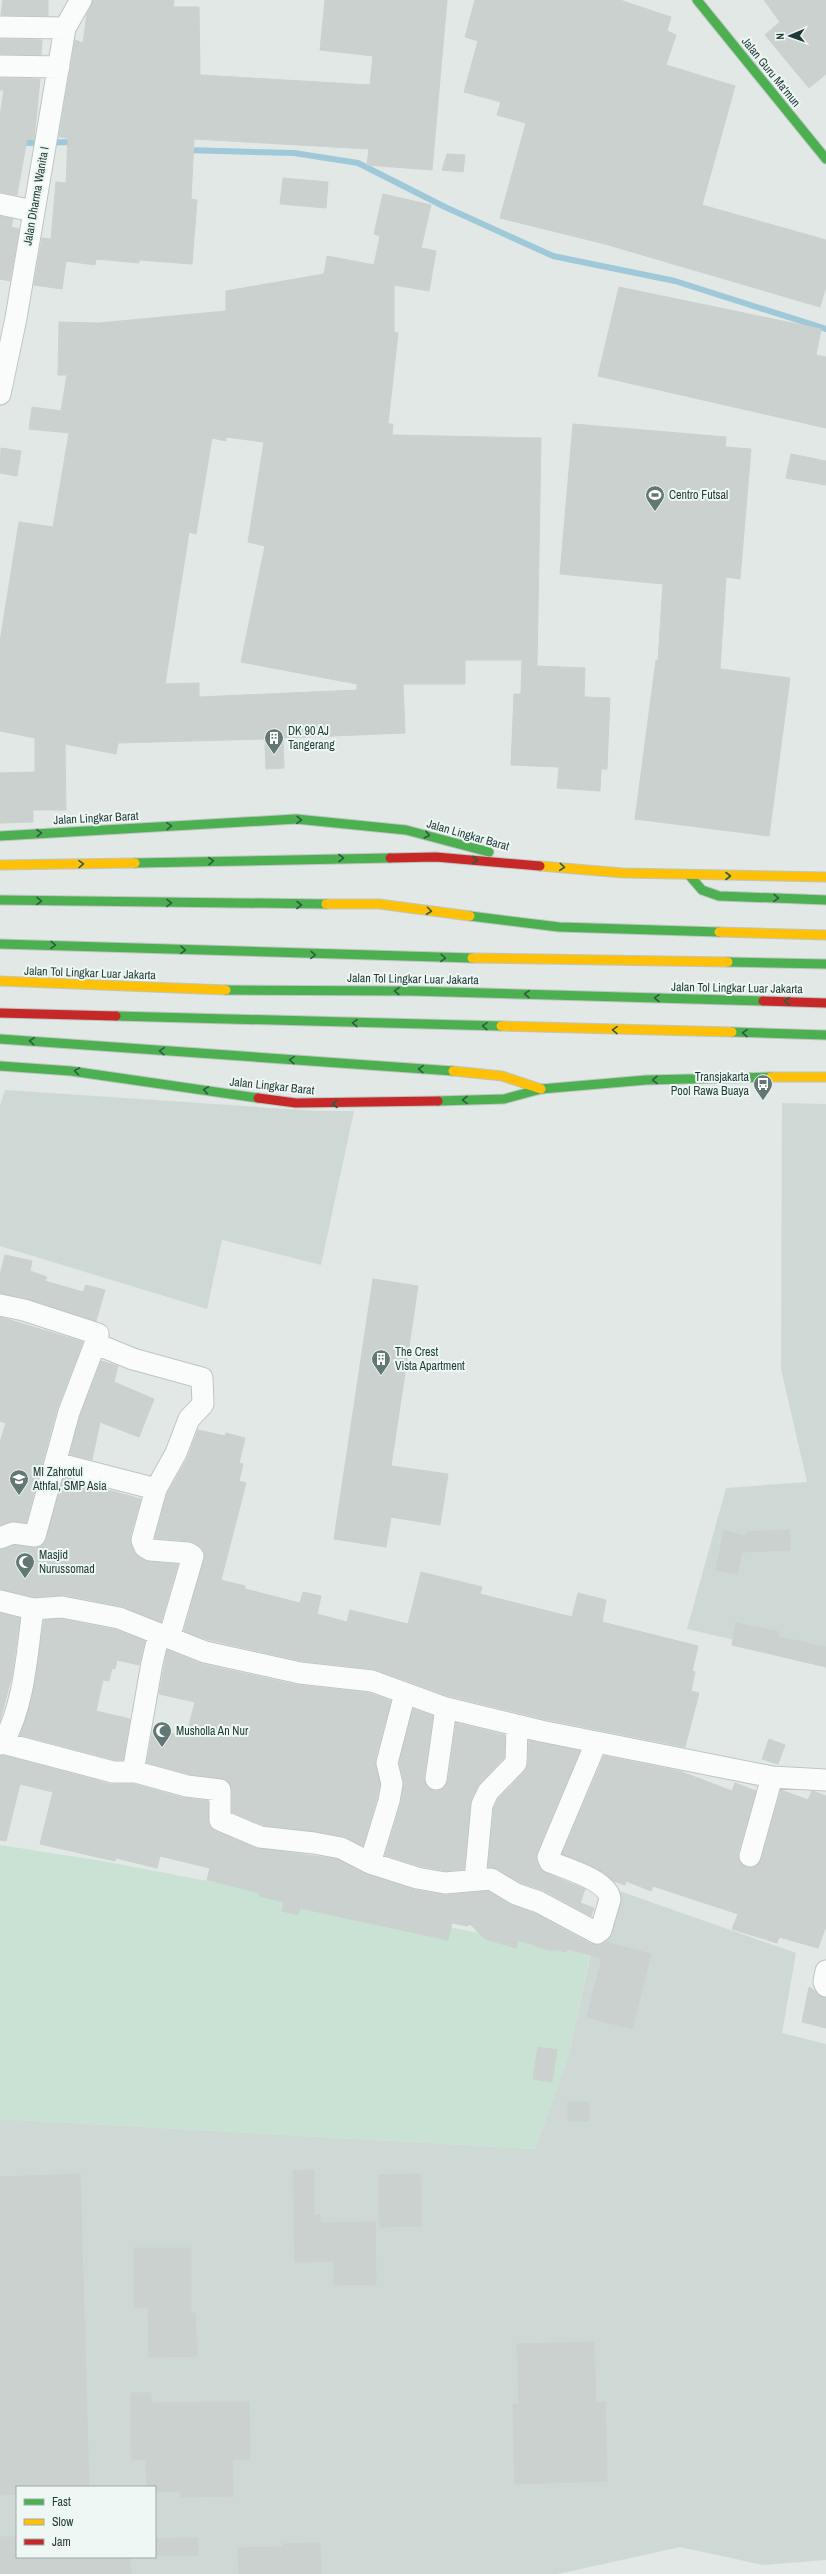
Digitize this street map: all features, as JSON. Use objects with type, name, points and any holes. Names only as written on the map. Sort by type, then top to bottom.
[{"type":"main road","name":"Jalan Guru Ma'mun","points":[[697,0],[826,159]]},
{"type":"main road","name":"Jalan Lingkar Barat","points":[[0,836],[296,819],[406,830],[472,847],[523,863]]},
{"type":"main road","name":"Jalan Lingkar Barat","points":[[0,866],[436,857],[523,863],[623,873],[826,877]]},
{"type":"main road","points":[[688,875],[702,890],[719,896],[826,900]]},
{"type":"main road","points":[[0,900],[240,905],[379,904],[560,927],[826,935]]},
{"type":"main road","name":"Jalan Tol Lingkar Luar Jakarta","points":[[0,944],[355,956],[826,964]]},
{"type":"main road","name":"Jalan Tol Lingkar Luar Jakarta","points":[[0,981],[197,990],[412,991],[826,1003]]},
{"type":"main road","points":[[0,1013],[826,1035]]},
{"type":"main road","name":"Jalan Lingkar Barat","points":[[0,1039],[502,1076],[541,1089]]},
{"type":"main road","name":"Jalan Lingkar Barat","points":[[0,1066],[71,1070],[296,1103],[366,1103],[504,1099],[541,1089],[646,1080],[797,1076],[826,1077]]},
{"type":"main road","name":"Jalan Lingkar Barat","points":[[797,1076],[810,1070],[826,1067]]},
{"type":"street","name":"Jalan Dharma Wanita I","points":[[0,394],[48,131],[65,28],[81,0]]},
{"type":"street","points":[[0,27],[65,28]]},
{"type":"street","points":[[0,66],[59,67]]},
{"type":"street","points":[[0,204],[33,211]]},
{"type":"street","points":[[0,1305],[24,1310],[98,1334],[96,1344],[69,1412],[54,1463],[42,1519],[35,1536],[13,1533],[0,1538]]},
{"type":"street","points":[[96,1344],[133,1359],[202,1378],[204,1380],[202,1404],[189,1419],[176,1453],[156,1489],[142,1540],[145,1547],[150,1550],[188,1552],[193,1556],[164,1636],[152,1663],[134,1766],[136,1772]]},
{"type":"street","points":[[54,1463],[156,1489]]},
{"type":"street","points":[[0,1601],[33,1609],[62,1606],[119,1618],[205,1652],[300,1673],[372,1681],[446,1708],[596,1743],[772,1777],[826,1780]]},
{"type":"street","points":[[33,1609],[20,1692],[2,1743],[113,1772],[136,1772],[187,1786],[220,1790],[220,1820],[260,1837],[314,1843],[340,1848],[370,1863],[417,1878],[445,1883],[491,1879],[516,1894],[539,1902],[599,1932],[610,1899],[608,1894],[590,1877],[550,1862],[548,1858],[596,1743]]},
{"type":"street","points":[[370,1863],[389,1801],[392,1784],[387,1762],[405,1693]]},
{"type":"street","points":[[436,1779],[446,1708]]},
{"type":"street","points":[[475,1880],[482,1805],[488,1792],[516,1763],[517,1725]]},
{"type":"street","points":[[750,1856],[772,1777]]},
{"type":"street","points":[[826,1971],[824,1982],[826,1986]]},
{"type":"shaded area","points":[[5,1090],[318,1111],[354,1111],[321,1265],[222,1240],[207,1309],[0,1246],[0,1105]]},
{"type":"shaded area","points":[[782,1103],[826,1104],[826,1661],[687,1629],[726,1488],[807,1482],[781,1369]]},
{"type":"shaded area","points":[[605,1886],[796,1953],[782,2033],[826,2044],[826,2560],[763,2565],[680,2547],[558,2574],[0,2574],[0,2119],[535,2149],[569,2054]]},
{"type":"green space","points":[[0,1845],[102,1861],[590,1954],[569,2054],[535,2149],[0,2119]]},
{"type":"building","points":[[3,0],[48,0],[48,16],[1,15]]},
{"type":"building","points":[[93,0],[174,0],[173,7],[199,7],[200,75],[370,85],[373,56],[320,50],[325,0],[447,0],[432,170],[367,165],[369,149],[194,139],[191,199],[197,200],[192,264],[139,260],[139,263],[96,259],[95,265],[66,261],[62,289],[34,285],[42,238],[51,239],[56,182],[66,183],[68,138],[59,137],[75,40],[83,43],[87,14]]},
{"type":"building","points":[[475,0],[620,0],[671,17],[667,31],[676,35],[666,65],[735,86],[702,205],[826,240],[826,286],[820,307],[605,244],[500,218],[526,123],[497,115],[501,102],[464,92],[478,41],[465,37]]},
{"type":"building","points":[[764,0],[826,0],[826,74],[809,88],[765,35],[780,22]]},
{"type":"building","points":[[0,39],[42,40],[41,55],[0,54]]},
{"type":"building","points":[[0,78],[40,79],[34,140],[27,139],[17,195],[0,192],[0,116],[4,90],[0,90]]},
{"type":"building","points":[[447,154],[465,155],[463,172],[442,170]]},
{"type":"building","points":[[283,178],[328,182],[326,208],[280,204]]},
{"type":"building","points":[[383,194],[431,205],[421,248],[436,251],[429,291],[394,285],[394,332],[398,333],[388,424],[393,424],[392,435],[541,438],[537,666],[585,668],[584,697],[610,698],[607,769],[601,769],[600,791],[557,788],[559,767],[511,765],[514,694],[521,694],[522,660],[465,660],[465,684],[403,684],[405,733],[283,738],[284,768],[266,769],[265,739],[118,743],[116,754],[65,744],[66,810],[33,810],[33,822],[0,823],[0,773],[35,772],[35,738],[0,731],[0,642],[19,522],[53,527],[69,433],[29,429],[32,407],[61,411],[67,375],[58,375],[59,322],[99,323],[226,311],[226,291],[324,274],[327,256],[374,265],[380,236],[374,234]],"holes":[[[226,437],[264,442],[248,542],[265,546],[241,662],[357,684],[357,690],[199,697],[199,683],[165,684],[189,532],[196,534],[212,438],[226,441]]]},
{"type":"building","points":[[0,216],[13,219],[11,227],[19,229],[10,281],[0,279]]},
{"type":"building","points":[[619,287],[821,329],[816,355],[826,357],[826,428],[598,376]]},
{"type":"building","points":[[573,424],[726,437],[725,447],[751,449],[740,579],[726,577],[720,669],[790,678],[769,836],[635,819],[656,660],[658,661],[663,584],[560,574]]},
{"type":"building","points":[[1,448],[21,451],[17,476],[0,473]]},
{"type":"building","points":[[791,454],[826,461],[826,485],[786,478]]},
{"type":"building","points":[[5,1255],[32,1261],[30,1271],[47,1277],[45,1281],[83,1292],[86,1285],[105,1290],[96,1321],[28,1299],[0,1293],[0,1275]]},
{"type":"building","name":"The Crest Vista Apartment","points":[[373,1279],[418,1286],[391,1466],[448,1474],[440,1525],[391,1517],[386,1547],[334,1539]]},
{"type":"building","points":[[0,1317],[83,1342],[57,1409],[26,1523],[14,1521],[0,1525],[0,1442],[6,1423],[0,1421]]},
{"type":"building","points":[[101,1361],[118,1366],[114,1382],[154,1399],[139,1437],[100,1422],[92,1460],[70,1454],[80,1416]]},
{"type":"building","points":[[198,1430],[225,1436],[226,1433],[245,1438],[239,1463],[243,1464],[239,1481],[246,1483],[221,1580],[245,1586],[245,1589],[300,1603],[303,1592],[321,1596],[317,1614],[347,1622],[350,1610],[408,1624],[421,1572],[482,1587],[480,1594],[572,1617],[578,1593],[606,1600],[602,1622],[698,1646],[692,1671],[695,1672],[691,1691],[699,1693],[685,1747],[544,1719],[449,1696],[374,1669],[302,1661],[209,1640],[184,1631],[205,1554],[199,1546],[189,1541],[155,1538],[167,1494],[187,1459]]},
{"type":"building","points":[[63,1478],[141,1499],[130,1537],[134,1552],[139,1557],[149,1562],[178,1564],[161,1622],[121,1606],[64,1595],[34,1597],[0,1589],[0,1550],[14,1545],[39,1547],[44,1544]]},
{"type":"building","points":[[789,1530],[790,1550],[742,1552],[737,1574],[716,1570],[724,1531],[746,1536],[746,1532]]},
{"type":"building","points":[[0,1613],[20,1618],[12,1675],[0,1721]]},
{"type":"building","points":[[61,1619],[116,1630],[145,1641],[139,1665],[117,1660],[115,1669],[112,1668],[109,1681],[103,1680],[96,1711],[130,1719],[123,1760],[115,1760],[20,1735],[32,1697],[44,1620]]},
{"type":"building","points":[[736,1623],[779,1632],[778,1637],[826,1647],[826,1667],[732,1645]]},
{"type":"building","points":[[167,1650],[202,1664],[297,1685],[369,1693],[391,1701],[375,1760],[380,1784],[363,1846],[343,1836],[263,1825],[232,1812],[232,1790],[226,1780],[189,1774],[147,1763],[153,1729],[186,1737],[195,1702],[159,1694]]},
{"type":"building","points":[[413,1709],[433,1716],[424,1778],[428,1788],[434,1791],[441,1790],[448,1781],[456,1723],[505,1735],[504,1758],[479,1784],[471,1800],[464,1869],[446,1871],[420,1866],[385,1855],[401,1803],[404,1782],[399,1763]]},
{"type":"building","points":[[769,1739],[785,1745],[778,1764],[762,1759]]},
{"type":"building","points":[[529,1740],[580,1751],[537,1852],[537,1861],[546,1873],[585,1889],[580,1903],[594,1908],[591,1916],[545,1891],[521,1883],[497,1869],[488,1867],[494,1808],[498,1799],[525,1771],[528,1763]]},
{"type":"building","points":[[3,1755],[110,1784],[134,1784],[184,1798],[208,1801],[210,1827],[256,1848],[337,1859],[366,1874],[415,1890],[446,1895],[488,1891],[510,1904],[534,1913],[591,1944],[598,1945],[605,1942],[651,1954],[632,2029],[587,2017],[602,1958],[567,1949],[566,1952],[553,1949],[552,1951],[518,1940],[516,1948],[485,1939],[470,1924],[467,1926],[452,1923],[448,1940],[300,1908],[298,1915],[282,1911],[284,1902],[259,1896],[260,1893],[207,1880],[210,1868],[160,1856],[157,1868],[116,1858],[115,1861],[40,1844],[53,1792],[20,1784],[6,1841],[0,1840],[0,1756]]},
{"type":"building","points":[[604,1756],[679,1771],[732,1791],[735,1783],[756,1791],[738,1853],[741,1864],[747,1868],[758,1865],[761,1860],[781,1790],[808,1800],[812,1791],[826,1796],[826,1926],[818,1948],[779,1937],[777,1943],[732,1929],[738,1914],[653,1886],[651,1891],[626,1881],[625,1885],[614,1881],[590,1865],[562,1854]]},
{"type":"building","points":[[809,1987],[826,1998],[826,2028],[802,2022]]},
{"type":"building","points":[[538,2047],[557,2050],[552,2082],[533,2079]]},
{"type":"building","points":[[568,2102],[588,2102],[589,2121],[568,2121]]},
{"type":"building","points":[[314,2170],[314,2215],[320,2215],[320,2223],[375,2222],[376,2284],[334,2285],[334,2261],[295,2262],[293,2171]]},
{"type":"building","points":[[80,2174],[89,2486],[16,2486],[16,2494],[0,2495],[0,2177]]},
{"type":"building","points":[[420,2174],[421,2226],[380,2227],[379,2175]]},
{"type":"building","points":[[134,2248],[191,2248],[191,2313],[195,2313],[197,2356],[149,2357],[148,2307],[134,2307]]},
{"type":"building","points":[[594,2342],[596,2402],[605,2402],[607,2481],[515,2484],[513,2404],[519,2404],[517,2344]]},
{"type":"building","points":[[131,2393],[151,2393],[151,2403],[249,2402],[250,2459],[232,2459],[233,2496],[181,2497],[181,2491],[156,2492],[156,2486],[147,2486],[146,2459],[132,2460]]},
{"type":"building","points":[[0,2537],[16,2537],[16,2558],[130,2558],[131,2574],[0,2574]]},
{"type":"building","points":[[197,2538],[198,2555],[156,2555],[156,2539]]},
{"type":"building","points":[[320,2543],[321,2574],[239,2574],[238,2548],[284,2547],[283,2544]]},
{"type":"waterway","points":[[20,143],[74,142]]},
{"type":"waterway","points":[[185,150],[294,153],[358,163],[445,207],[553,256],[675,281],[826,329]]},
{"type":"traffic: fast","points":[[697,0],[826,159]]},
{"type":"traffic: fast","points":[[0,836],[296,819],[406,830],[489,852]]},
{"type":"traffic: fast","points":[[135,863],[390,858]]},
{"type":"traffic: fast","points":[[689,875],[702,890],[719,896],[826,900]]},
{"type":"traffic: fast","points":[[0,900],[326,904]]},
{"type":"traffic: fast","points":[[470,916],[559,927],[719,932]]},
{"type":"traffic: fast","points":[[0,944],[472,958]]},
{"type":"traffic: fast","points":[[728,962],[826,964]]},
{"type":"traffic: fast","points":[[226,990],[412,991],[763,1001]]},
{"type":"traffic: fast","points":[[116,1016],[501,1026]]},
{"type":"traffic: fast","points":[[732,1032],[826,1035]]},
{"type":"traffic: fast","points":[[0,1039],[453,1071]]},
{"type":"traffic: fast","points":[[0,1066],[71,1071],[258,1098]]},
{"type":"traffic: fast","points":[[438,1101],[504,1099],[541,1089],[646,1080],[771,1077]]},
{"type":"traffic: slow","points":[[0,865],[135,863]]},
{"type":"traffic: slow","points":[[540,866],[623,873],[826,877]]},
{"type":"traffic: slow","points":[[326,904],[379,904],[470,916]]},
{"type":"traffic: slow","points":[[719,932],[826,935]]},
{"type":"traffic: slow","points":[[472,958],[728,962]]},
{"type":"traffic: slow","points":[[0,981],[226,990]]},
{"type":"traffic: slow","points":[[501,1026],[732,1032]]},
{"type":"traffic: slow","points":[[453,1071],[502,1076],[541,1089]]},
{"type":"traffic: slow","points":[[771,1077],[826,1077]]},
{"type":"traffic: jam","points":[[390,858],[436,857],[540,866]]},
{"type":"traffic: jam","points":[[763,1001],[826,1003]]},
{"type":"traffic: jam","points":[[0,1013],[116,1016]]},
{"type":"traffic: jam","points":[[258,1098],[296,1103],[438,1101]]},
{"type":"place","name":"Centro Futsal","points":[[655,512]]},
{"type":"place","name":"DK 90 AJ Tangerang","points":[[274,755]]},
{"type":"place","name":"Transjakarta Pool Rawa Buaya","points":[[763,1101]]},
{"type":"place","name":"The Crest Vista Apartment","points":[[381,1376]]},
{"type":"place","name":"MI Zahrotul Athfal, SMP Asia","points":[[19,1496]]},
{"type":"place","name":"Masjid Nurussomad","points":[[25,1579]]},
{"type":"place","name":"Musholla An Nur","points":[[162,1748]]}]
